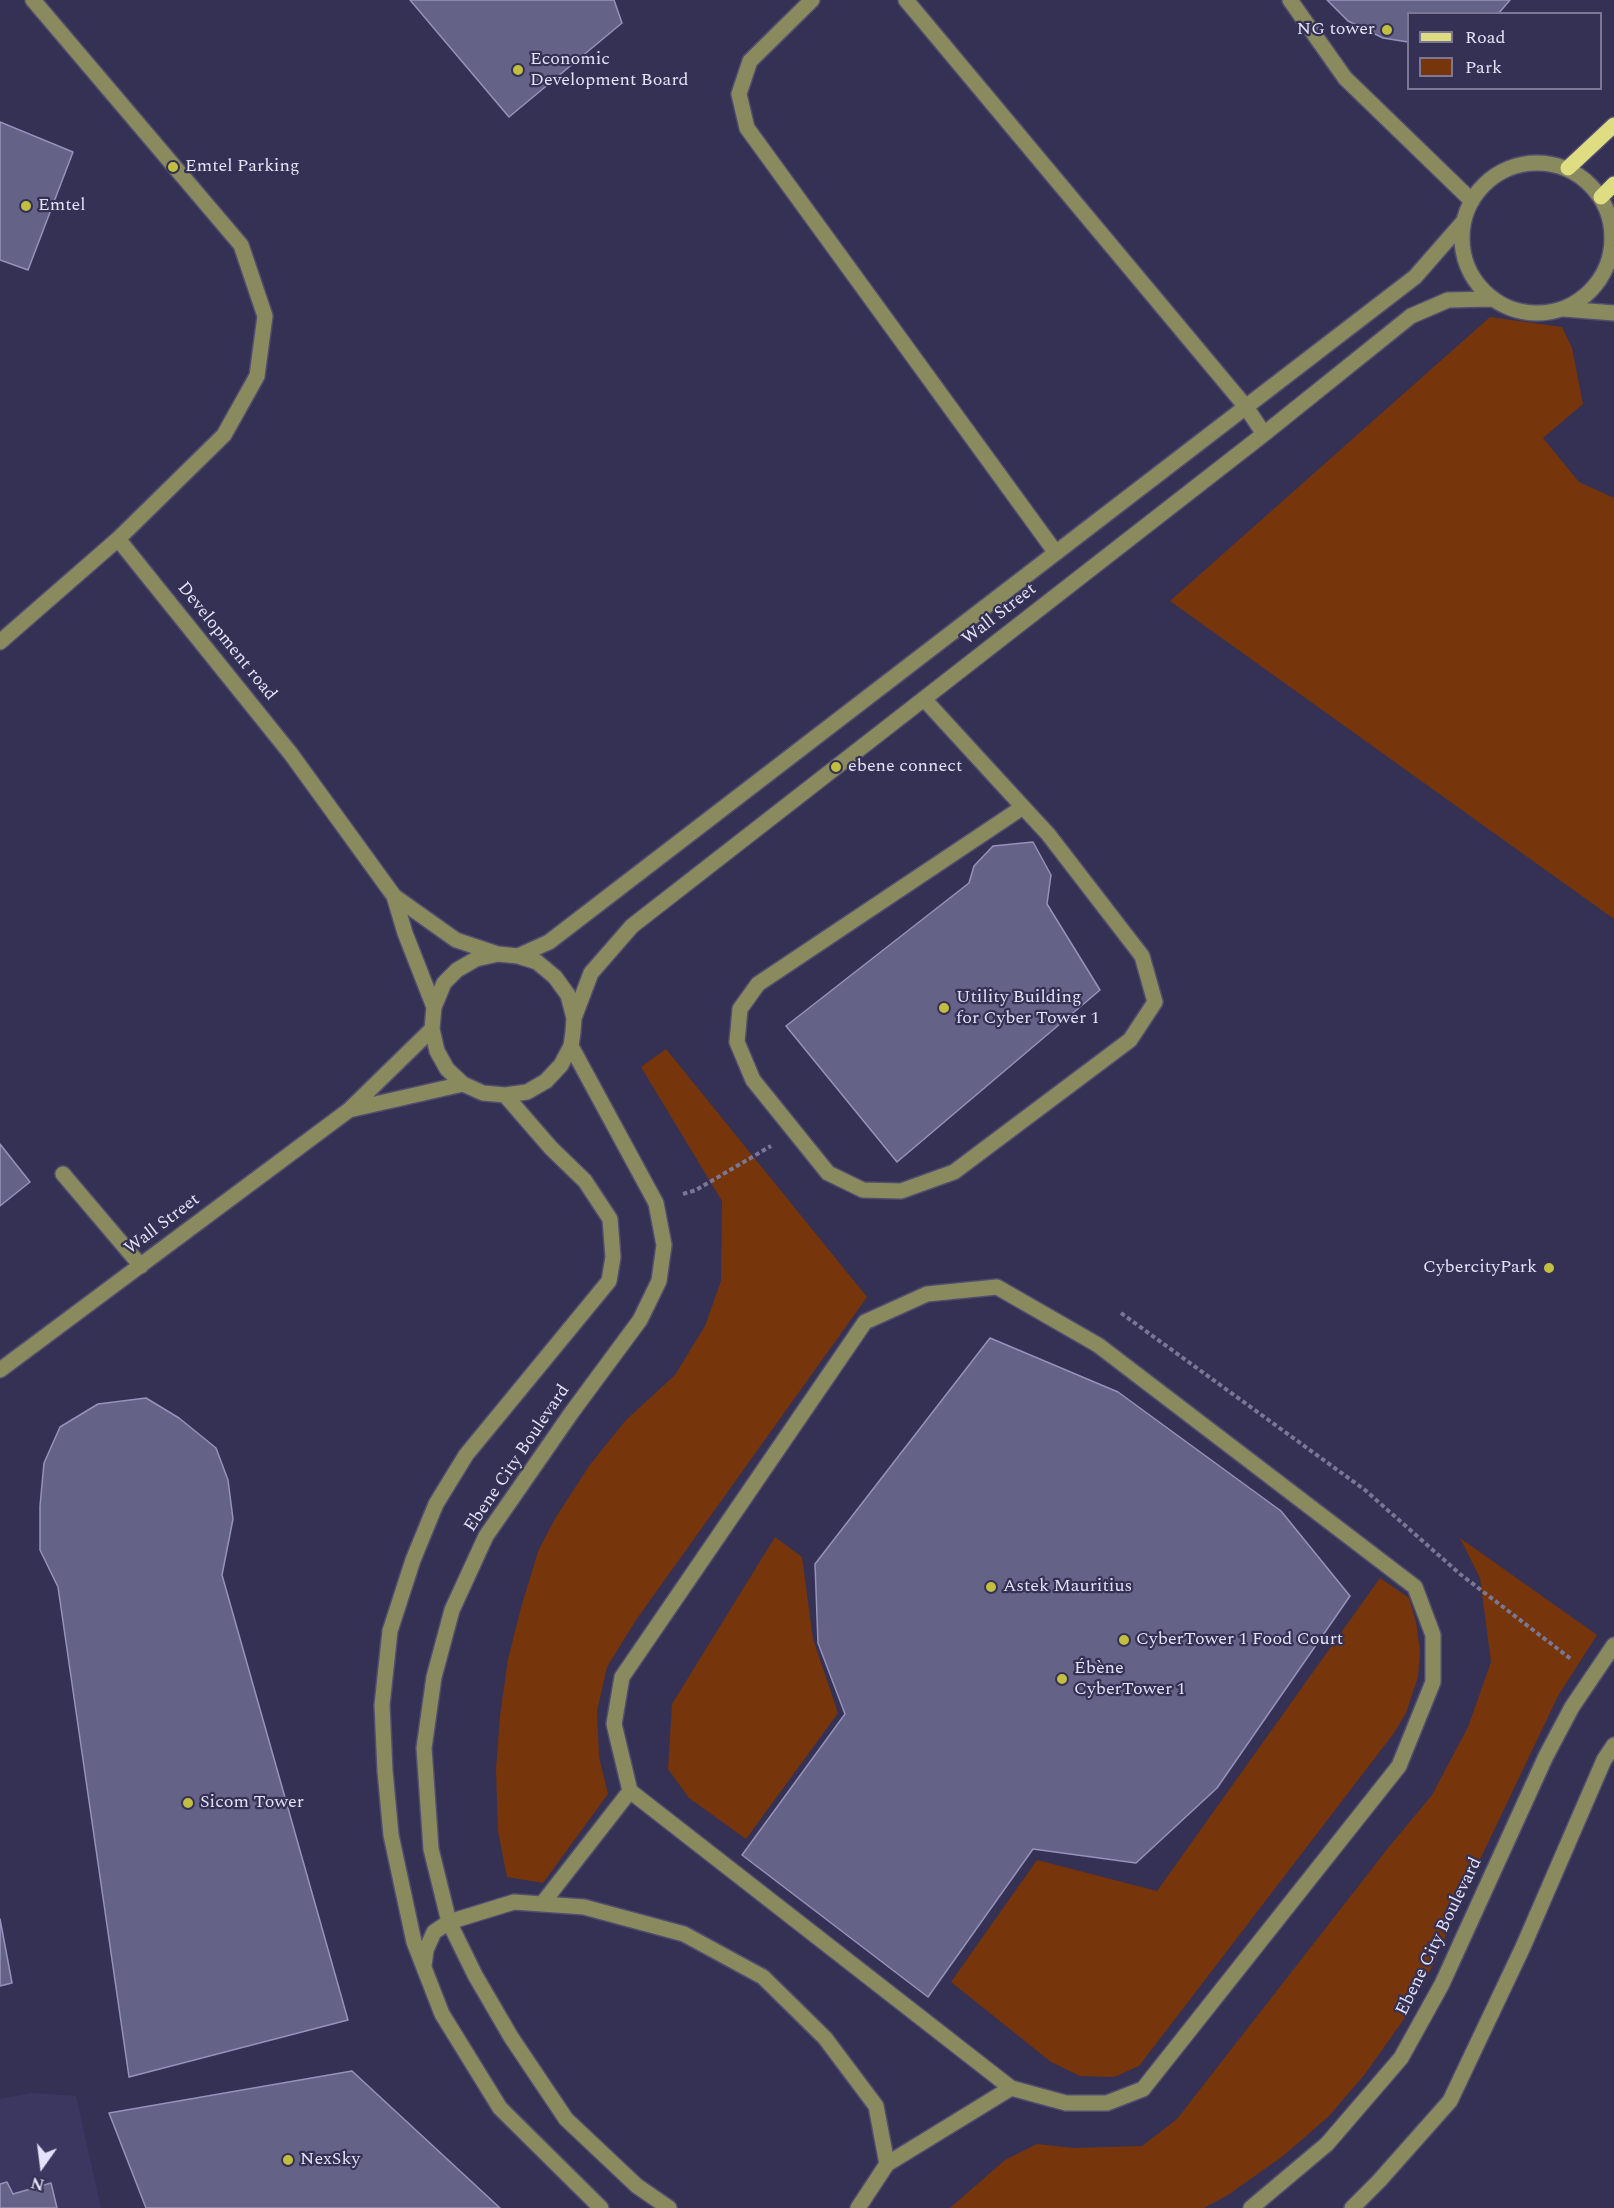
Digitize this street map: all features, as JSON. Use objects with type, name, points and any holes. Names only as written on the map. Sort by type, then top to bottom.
[{"type":"main road","points":[[1568,168],[1614,125]]},
{"type":"main road","points":[[1601,197],[1614,184]]},
{"type":"street","points":[[0,642],[118,539],[224,435],[257,376],[265,316],[241,245],[33,0]]},
{"type":"street","points":[[812,0],[750,61],[739,94],[747,128],[1056,553]]},
{"type":"street","points":[[906,0],[1246,407],[1264,434]]},
{"type":"street","points":[[1290,0],[1345,78],[1472,201]]},
{"type":"street","points":[[1564,309],[1584,297],[1600,281],[1612,264],[1611,217],[1601,197],[1587,180],[1568,168],[1544,162],[1519,164],[1497,174],[1479,189],[1466,211],[1462,234],[1464,259],[1475,281],[1492,299],[1515,310],[1539,314],[1564,309],[1614,313]]},
{"type":"street","points":[[518,956],[549,942],[1415,277],[1464,221]]},
{"type":"street","name":"Wall Street","points":[[573,1018],[591,973],[632,926],[1264,434],[1411,316],[1448,300],[1492,299]]},
{"type":"street","name":"Development road","points":[[118,539],[291,754],[394,896]]},
{"type":"street","points":[[924,699],[1048,834],[1142,956],[1155,1002],[1130,1040],[954,1172],[901,1191],[863,1190],[828,1173],[753,1080],[737,1042],[740,1010],[758,984],[1023,807]]},
{"type":"street","points":[[394,896],[456,940],[498,954],[518,956],[537,962],[555,977],[568,995],[573,1018],[571,1046],[561,1065],[546,1081],[527,1092],[505,1095],[483,1093],[463,1084],[447,1069],[437,1051],[432,1029],[434,1007],[444,983],[457,970],[476,959],[498,954]]},
{"type":"street","points":[[394,896],[405,933],[434,1007]]},
{"type":"street","name":"Wall Street","points":[[0,1370],[349,1110],[432,1029]]},
{"type":"street","name":"Ebene City Boulevard","points":[[571,1046],[656,1203],[664,1245],[659,1281],[640,1320],[572,1412],[486,1536],[452,1610],[434,1677],[424,1748],[431,1849],[449,1922],[475,1975],[510,2037],[566,2119],[637,2186],[669,2208]]},
{"type":"street","name":"Wall Street","points":[[349,1110],[463,1084]]},
{"type":"street","name":"Ebene City Boulevard","points":[[505,1095],[551,1148],[585,1181],[610,1219],[614,1257],[609,1281],[466,1455],[436,1504],[396,1607],[390,1631],[382,1705],[385,1771],[391,1835],[414,1942],[442,2014],[500,2108],[601,2208]]},
{"type":"street","points":[[63,1174],[141,1266]]},
{"type":"street","points":[[998,1287],[1098,1345],[1415,1587],[1432,1635],[1433,1682],[1399,1766],[1143,2089],[1107,2103],[1066,2103],[1011,2088],[630,1791],[614,1724],[622,1677],[865,1322],[927,1294],[998,1287]]},
{"type":"street","name":"Ebene City Boulevard","points":[[1251,2208],[1328,2144],[1401,2058],[1443,1984],[1546,1756],[1572,1707],[1614,1645]]},
{"type":"street","points":[[1352,2208],[1450,2101],[1523,1947],[1604,1760],[1614,1745]]},
{"type":"street","points":[[542,1904],[630,1791]]},
{"type":"street","points":[[424,1967],[426,1950],[434,1932],[449,1922],[514,1902],[584,1907],[684,1934],[763,1977],[825,2038],[876,2106],[887,2164]]},
{"type":"street","points":[[858,2208],[887,2164],[1011,2088]]},
{"type":"path","points":[[656,1203],[696,1190],[764,1152],[792,1129]]},
{"type":"path","points":[[1121,1313],[1365,1490],[1460,1574],[1593,1676]]},
{"type":"shaded area","points":[[32,2093],[76,2096],[101,2208],[0,2208],[0,2099]]},
{"type":"green space","points":[[1490,317],[1562,327],[1572,348],[1583,404],[1543,438],[1579,482],[1614,498],[1614,919],[1170,601]]},
{"type":"green space","points":[[666,1049],[867,1297],[636,1620],[607,1667],[597,1711],[599,1757],[608,1794],[543,1883],[507,1877],[498,1831],[496,1770],[500,1716],[508,1659],[539,1549],[556,1517],[589,1466],[626,1420],[675,1375],[705,1326],[721,1281],[722,1201],[641,1067]]},
{"type":"green space","points":[[775,1537],[802,1557],[813,1639],[838,1713],[746,1839],[689,1798],[668,1769],[672,1704]]},
{"type":"green space","points":[[1460,1538],[1597,1635],[1558,1696],[1464,1893],[1434,1963],[1404,2019],[1365,2074],[1329,2116],[1283,2156],[1228,2195],[1204,2208],[950,2208],[1005,2160],[1037,2144],[1073,2148],[1142,2146],[1177,2119],[1432,1795],[1468,1727],[1491,1662],[1480,1578]]},
{"type":"green space","points":[[1380,1578],[1409,1598],[1416,1622],[1420,1651],[1418,1677],[1406,1713],[1394,1733],[1139,2066],[1114,2077],[1080,2076],[1051,2062],[951,1982],[1037,1860],[1157,1891]]},
{"type":"building","name":"Economic Development Board","points":[[410,0],[614,0],[622,23],[509,117]]},
{"type":"building","name":"NG tower","points":[[1327,0],[1510,0],[1500,12],[1407,12],[1407,42],[1383,38],[1348,21]]},
{"type":"building","name":"Emtel","points":[[0,122],[73,152],[28,270],[0,260]]},
{"type":"building","name":"Utility Building for Cyber Tower 1","points":[[1033,842],[1051,875],[1047,904],[1100,990],[897,1162],[786,1026],[969,883],[974,866],[993,846]]},
{"type":"building","points":[[0,1144],[30,1182],[0,1206]]},
{"type":"building","name":"Ébène CyberTower 1","points":[[990,1338],[1118,1392],[1281,1511],[1350,1596],[1217,1788],[1136,1863],[1033,1849],[928,1997],[742,1855],[845,1714],[818,1643],[815,1564]]},
{"type":"building","name":"Sicom Tower","points":[[146,1398],[179,1418],[216,1448],[228,1480],[233,1519],[222,1575],[348,2020],[129,2077],[58,1587],[40,1550],[40,1506],[44,1463],[60,1427],[98,1404]]},
{"type":"building","points":[[0,1919],[12,1983],[0,1986]]},
{"type":"building","name":"NexSky","points":[[352,2071],[500,2208],[146,2208],[109,2113]]},
{"type":"building","points":[[7,2182],[13,2194],[51,2183],[57,2208],[0,2208],[0,2184]]},
{"type":"place","name":"NG tower","points":[[1387,30]]},
{"type":"place","name":"Economic Development Board","points":[[518,70]]},
{"type":"place","name":"Emtel Parking","points":[[173,167]]},
{"type":"place","name":"Emtel","points":[[26,206]]},
{"type":"place","name":"ebene connect","points":[[836,767]]},
{"type":"place","name":"Utility Building for Cyber Tower 1","points":[[944,1008]]},
{"type":"place","name":"CybercityPark","points":[[1549,1268]]},
{"type":"place","name":"Astek Mauritius","points":[[991,1587]]},
{"type":"place","name":"CyberTower 1 Food Court","points":[[1124,1640]]},
{"type":"place","name":"Ébène CyberTower 1","points":[[1062,1679]]},
{"type":"place","name":"Sicom Tower","points":[[188,1803]]},
{"type":"place","name":"NexSky","points":[[288,2160]]}]
